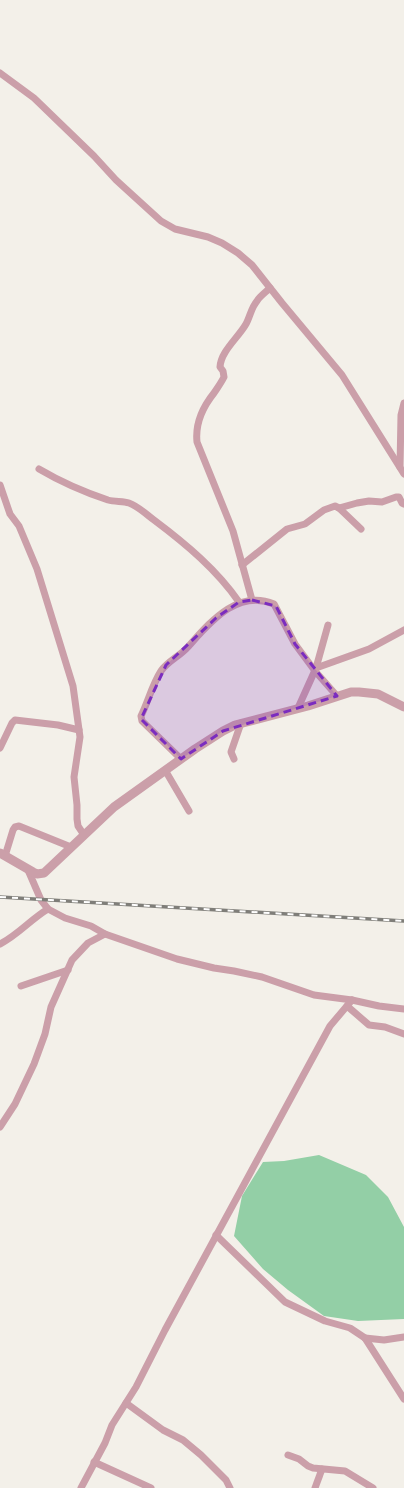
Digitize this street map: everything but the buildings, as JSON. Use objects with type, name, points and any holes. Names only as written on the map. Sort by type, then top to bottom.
[{"type":"street","points":[[0,73],[34,98],[94,156],[116,180],[161,221],[175,229],[208,237],[238,253],[252,265],[342,375],[402,471]]},
{"type":"street","points":[[252,600],[233,531],[197,442],[196,425],[204,408],[219,387],[224,377],[223,371],[220,367],[231,343],[246,323],[257,300],[270,288]]},
{"type":"street","points":[[402,471],[401,416],[404,403]]},
{"type":"street","points":[[39,468],[63,483],[109,500],[129,503],[142,511],[178,539],[215,572],[228,585],[240,602]]},
{"type":"street","points":[[0,485],[10,514],[19,526],[43,587],[73,686],[80,737],[74,777],[78,826],[84,835]]},
{"type":"street","points":[[242,565],[287,530],[305,524],[324,510],[332,507],[339,508],[369,501],[382,502],[396,497],[399,498],[404,504]]},
{"type":"street","points":[[339,508],[361,529]]},
{"type":"street","points":[[181,759],[142,721],[141,716],[161,671],[185,649],[203,629],[216,618],[240,602],[252,600],[271,603],[276,606],[295,644],[337,696]]},
{"type":"street","points":[[298,708],[316,669],[328,625]]},
{"type":"street","points":[[316,669],[369,649],[404,630]]},
{"type":"street","points":[[71,847],[18,826],[13,830],[3,854],[28,870],[37,874],[44,873],[114,807],[223,731],[241,723],[351,692],[369,692],[378,694],[404,707]]},
{"type":"street","points":[[0,748],[12,723],[15,720],[58,725],[79,730]]},
{"type":"street","points":[[234,759],[231,752],[241,723]]},
{"type":"street","points":[[165,770],[189,811]]},
{"type":"street","points":[[28,870],[41,900],[48,909],[65,918],[91,926],[105,934],[183,961],[262,977],[314,995],[404,1009]]},
{"type":"street","points":[[0,944],[10,939],[28,922],[48,909]]},
{"type":"street","points":[[0,1127],[15,1104],[34,1064],[45,1034],[52,1006],[72,960],[88,943],[105,934]]},
{"type":"street","points":[[22,986],[68,970]]},
{"type":"street","points":[[81,1488],[105,1443],[112,1425],[136,1386],[216,1235],[330,1026],[352,1000]]},
{"type":"street","points":[[346,1006],[369,1026],[385,1028],[404,1034]]},
{"type":"street","points":[[216,1235],[285,1302],[312,1316],[350,1328],[365,1338],[404,1399]]},
{"type":"street","points":[[365,1338],[384,1340],[404,1337]]},
{"type":"street","points":[[126,1403],[163,1430],[183,1440],[201,1455],[226,1480],[230,1488]]},
{"type":"street","points":[[288,1455],[299,1459],[308,1466],[345,1471],[373,1488]]},
{"type":"street","points":[[94,1462],[151,1488]]},
{"type":"street","points":[[315,1488],[322,1469]]},
{"type":"highlighted area","points":[[252,600],[276,606],[295,644],[337,696],[223,731],[181,759],[141,719],[166,665],[216,618],[239,602]]},
{"type":"green space","points":[[319,1155],[366,1175],[388,1197],[404,1227],[404,1319],[358,1321],[324,1316],[288,1290],[263,1269],[234,1236],[242,1196],[263,1162],[284,1161]]},
{"type":"railway","points":[[0,897],[404,921]]}]
